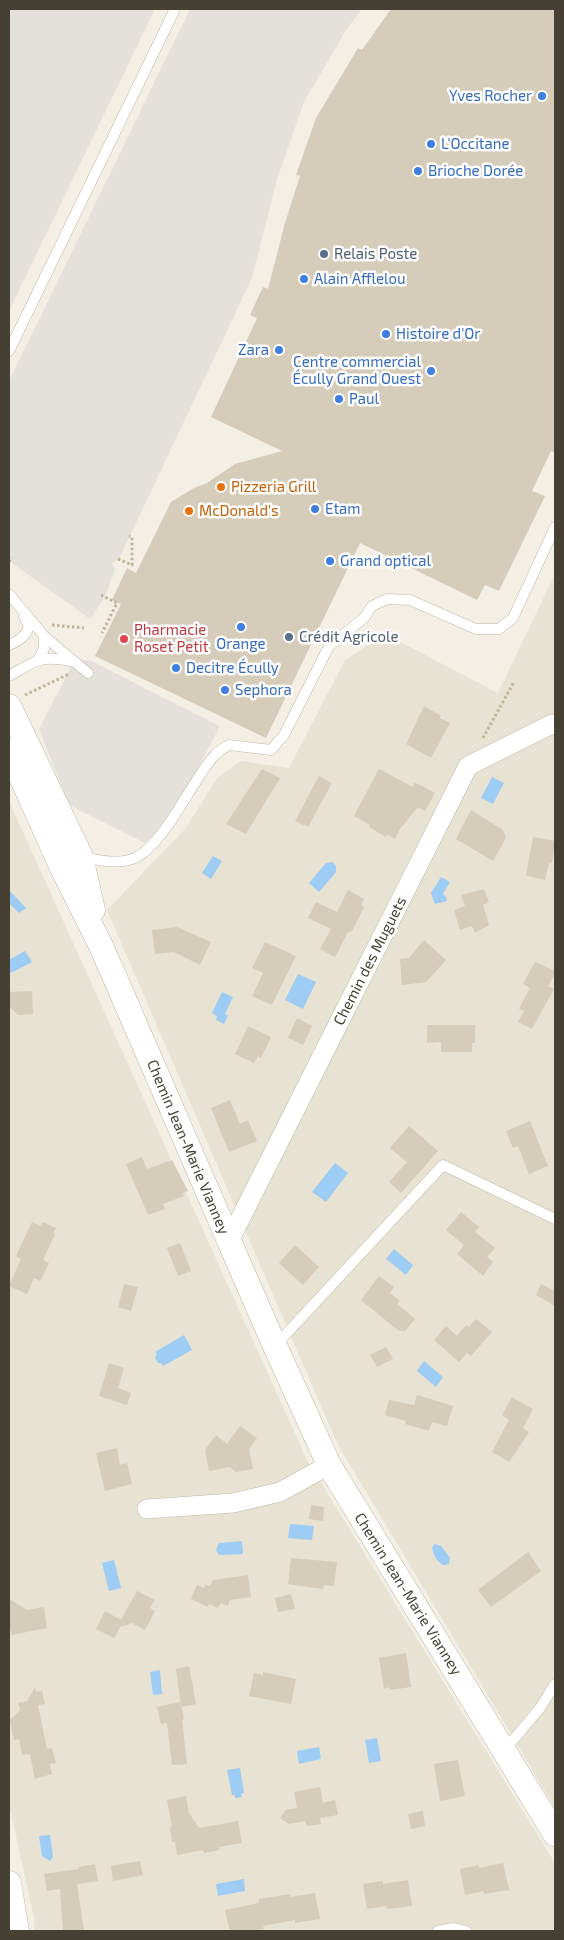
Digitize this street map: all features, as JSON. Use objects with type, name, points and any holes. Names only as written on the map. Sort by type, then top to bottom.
[{"type":"street","name":"Chemin Jean-Marie Vianney","points":[[13,703],[81,857],[102,948]]},
{"type":"street","points":[[468,766],[552,724],[555,725]]},
{"type":"street","name":"Chemin Jean-Marie Vianney","points":[[9,750],[62,868],[102,948],[275,1346],[329,1465],[555,1834]]},
{"type":"street","name":"Chemin des Muguets","points":[[229,1241],[468,766]]},
{"type":"street","points":[[147,1509],[233,1503],[280,1492],[329,1465]]},
{"type":"street","points":[[9,1883],[18,1931]]},
{"type":"lane","points":[[9,352],[175,9]]},
{"type":"lane","points":[[81,857],[109,862],[133,858],[147,850],[160,834],[214,755],[229,745],[272,750],[284,735],[329,646],[364,618],[372,606],[387,599],[410,600],[476,629],[499,629],[513,618],[555,527]]},
{"type":"lane","points":[[9,594],[44,636],[88,673]]},
{"type":"lane","points":[[9,646],[20,639],[29,626],[19,607]]},
{"type":"lane","points":[[38,660],[44,649],[44,636]]},
{"type":"lane","points":[[9,676],[38,660],[55,658],[74,661]]},
{"type":"lane","points":[[275,1346],[443,1165],[555,1219]]},
{"type":"lane","points":[[504,1751],[540,1708],[555,1684]]},
{"type":"lane","points":[[438,1931],[453,1928],[466,1931]]},
{"type":"path","points":[[118,559],[132,565],[132,537],[129,536]]},
{"type":"path","points":[[9,562],[11,557]]},
{"type":"path","points":[[101,595],[117,603],[102,633]]},
{"type":"path","points":[[47,624],[84,628]]},
{"type":"path","points":[[13,703],[72,673]]},
{"type":"path","points":[[468,766],[514,682]]},
{"type":"shaded area","points":[[9,9],[155,9],[9,311]]},
{"type":"shaded area","points":[[190,9],[362,9],[346,30],[304,102],[277,179],[252,278],[119,559],[112,563],[115,570],[105,597],[90,619],[9,561],[9,381]]},
{"type":"shaded area","points":[[555,574],[555,1808],[337,1443],[107,910],[185,829],[218,777],[241,761],[289,768],[345,660],[385,634],[498,693]]},
{"type":"shaded area","points":[[89,660],[220,726],[188,787],[157,831],[145,843],[69,805],[39,729],[74,661]]},
{"type":"shaded area","points":[[9,801],[307,1460],[555,1863],[555,1931],[34,1931],[34,1918],[9,1804]]},
{"type":"water","points":[[492,777],[504,783],[493,804],[481,798]]},
{"type":"water","points":[[213,856],[222,861],[211,879],[202,873]]},
{"type":"water","points":[[332,862],[336,866],[336,872],[319,892],[309,883],[326,863]]},
{"type":"water","points":[[441,877],[450,882],[443,894],[447,901],[435,904],[431,893]]},
{"type":"water","points":[[9,890],[26,908],[19,913],[9,903]]},
{"type":"water","points":[[25,951],[32,962],[11,973],[9,960]]},
{"type":"water","points":[[298,974],[316,982],[303,1009],[285,1000]]},
{"type":"water","points":[[222,992],[233,997],[225,1014],[228,1016],[224,1024],[216,1020],[217,1016],[212,1013]]},
{"type":"water","points":[[335,1163],[348,1173],[326,1202],[312,1192]]},
{"type":"water","points":[[394,1249],[413,1265],[406,1275],[386,1259]]},
{"type":"water","points":[[184,1335],[192,1350],[163,1366],[161,1363],[158,1363],[155,1358],[157,1354],[155,1352]]},
{"type":"water","points":[[424,1361],[443,1377],[436,1387],[417,1371]]},
{"type":"water","points":[[290,1524],[314,1526],[312,1540],[288,1538]]},
{"type":"water","points":[[242,1541],[243,1554],[219,1555],[216,1550],[219,1543]]},
{"type":"water","points":[[435,1544],[441,1546],[450,1558],[449,1564],[443,1565],[434,1555],[432,1547]]},
{"type":"water","points":[[114,1560],[121,1588],[109,1591],[102,1563]]},
{"type":"water","points":[[160,1670],[162,1694],[153,1695],[150,1672]]},
{"type":"water","points":[[377,1738],[381,1761],[369,1763],[365,1740]]},
{"type":"water","points":[[319,1747],[321,1759],[299,1764],[297,1751]]},
{"type":"water","points":[[240,1768],[244,1793],[241,1794],[242,1797],[235,1798],[235,1795],[232,1795],[227,1770]]},
{"type":"water","points":[[50,1835],[53,1857],[50,1861],[42,1856],[39,1836]]},
{"type":"water","points":[[244,1879],[245,1891],[218,1896],[216,1884]]},
{"type":"building","name":"Centre commercial Écully Grand Ouest","points":[[391,9],[555,9],[555,453],[551,451],[532,491],[545,496],[499,591],[485,585],[477,600],[360,543],[266,738],[95,656],[121,604],[112,600],[127,568],[136,573],[171,502],[194,488],[207,483],[235,464],[282,451],[211,417],[257,318],[250,315],[263,287],[268,289],[285,223],[300,176],[296,175],[316,118],[358,48],[362,50]]},
{"type":"building","points":[[424,706],[450,723],[431,758],[406,744]]},
{"type":"building","points":[[262,769],[280,778],[246,834],[226,824]]},
{"type":"building","points":[[379,769],[413,787],[414,783],[418,784],[435,793],[425,811],[418,807],[400,829],[395,839],[387,834],[386,837],[354,816]]},
{"type":"building","points":[[319,776],[332,783],[308,827],[295,821]]},
{"type":"building","points":[[471,810],[503,830],[506,838],[493,861],[456,839]]},
{"type":"building","points":[[533,837],[555,841],[552,863],[549,862],[545,880],[526,875]]},
{"type":"building","points":[[484,889],[489,902],[483,905],[489,925],[475,933],[472,926],[460,930],[454,910],[465,906],[461,895]]},
{"type":"building","points":[[348,890],[364,899],[361,905],[364,907],[352,931],[348,932],[335,957],[320,949],[331,929],[308,918],[316,902],[337,912]]},
{"type":"building","points":[[177,927],[211,942],[200,965],[174,952],[155,954],[152,930]]},
{"type":"building","points":[[424,940],[446,960],[426,982],[402,985],[400,959],[409,958]]},
{"type":"building","points":[[265,942],[296,956],[272,1005],[252,996],[263,973],[252,968]]},
{"type":"building","points":[[535,962],[555,971],[555,973],[548,986],[554,989],[532,1029],[518,1022],[524,1011],[519,1009],[530,988],[523,984]]},
{"type":"building","points":[[32,991],[33,1014],[18,1015],[9,1006],[9,992]]},
{"type":"building","points":[[297,1018],[312,1026],[303,1045],[288,1038]]},
{"type":"building","points":[[427,1025],[475,1025],[475,1043],[472,1043],[472,1052],[441,1052],[441,1042],[427,1043]]},
{"type":"building","points":[[248,1026],[271,1037],[261,1058],[258,1056],[254,1063],[235,1054]]},
{"type":"building","points":[[230,1100],[240,1124],[248,1120],[257,1141],[229,1152],[211,1108]]},
{"type":"building","points":[[530,1121],[548,1166],[529,1174],[518,1146],[513,1148],[506,1131]]},
{"type":"building","points":[[409,1126],[438,1151],[401,1193],[389,1182],[407,1162],[390,1148]]},
{"type":"building","points":[[142,1157],[147,1169],[172,1160],[188,1191],[182,1193],[184,1196],[163,1204],[165,1209],[148,1215],[126,1164]]},
{"type":"building","points":[[461,1212],[479,1227],[475,1232],[495,1248],[487,1257],[493,1262],[483,1276],[457,1254],[464,1245],[446,1230]]},
{"type":"building","points":[[32,1222],[40,1226],[43,1222],[56,1228],[43,1260],[49,1263],[40,1281],[34,1278],[27,1294],[9,1286],[21,1259],[16,1256]]},
{"type":"building","points":[[180,1243],[191,1271],[178,1276],[167,1248]]},
{"type":"building","points":[[295,1245],[319,1267],[303,1285],[279,1263]]},
{"type":"building","points":[[379,1276],[394,1287],[390,1293],[400,1301],[397,1304],[415,1319],[405,1331],[399,1331],[361,1300]]},
{"type":"building","points":[[124,1284],[138,1287],[131,1311],[118,1307]]},
{"type":"building","points":[[541,1284],[555,1291],[555,1306],[536,1295]]},
{"type":"building","points":[[476,1319],[492,1332],[471,1356],[467,1353],[459,1362],[434,1340],[446,1326],[457,1336],[466,1325],[469,1327]]},
{"type":"building","points":[[386,1347],[393,1359],[377,1367],[370,1355]]},
{"type":"building","points":[[109,1363],[124,1368],[118,1388],[131,1393],[127,1405],[99,1396]]},
{"type":"building","points":[[417,1395],[453,1406],[447,1426],[432,1422],[429,1431],[405,1424],[406,1421],[385,1415],[389,1400],[414,1405]]},
{"type":"building","points":[[512,1397],[533,1409],[523,1428],[529,1432],[509,1462],[492,1452],[509,1420],[502,1415]]},
{"type":"building","points":[[240,1426],[257,1438],[249,1449],[253,1469],[236,1472],[230,1467],[209,1471],[205,1450],[216,1435],[227,1444]]},
{"type":"building","points":[[117,1448],[120,1465],[127,1463],[132,1484],[105,1491],[96,1453]]},
{"type":"building","points":[[311,1505],[324,1507],[323,1521],[309,1519]]},
{"type":"building","points":[[528,1552],[541,1571],[491,1607],[478,1590]]},
{"type":"building","points":[[291,1558],[337,1562],[334,1586],[324,1585],[323,1589],[288,1584]]},
{"type":"building","points":[[248,1575],[251,1597],[230,1600],[228,1606],[221,1603],[218,1608],[209,1604],[208,1607],[191,1599],[197,1585],[204,1588],[205,1585],[210,1586],[213,1580]]},
{"type":"building","points":[[137,1591],[155,1600],[150,1608],[155,1611],[145,1630],[132,1623],[120,1627],[114,1638],[96,1629],[105,1611],[121,1620]]},
{"type":"building","points":[[291,1594],[295,1609],[278,1612],[275,1598]]},
{"type":"building","points":[[9,1599],[27,1610],[44,1607],[47,1628],[12,1635],[9,1625]]},
{"type":"building","points":[[406,1653],[411,1687],[390,1690],[389,1687],[384,1689],[379,1658]]},
{"type":"building","points":[[189,1666],[196,1704],[181,1707],[176,1669]]},
{"type":"building","points":[[263,1672],[296,1679],[291,1704],[249,1696],[254,1673],[263,1675]]},
{"type":"building","points":[[35,1687],[36,1692],[42,1691],[45,1704],[38,1705],[47,1749],[52,1748],[56,1763],[50,1764],[52,1774],[35,1779],[30,1754],[22,1755],[19,1739],[14,1740],[10,1720],[20,1710],[18,1703],[27,1701]]},
{"type":"building","points":[[180,1702],[184,1719],[182,1720],[187,1764],[172,1765],[167,1723],[161,1724],[157,1707]]},
{"type":"building","points":[[458,1760],[465,1796],[440,1801],[434,1764]]},
{"type":"building","points":[[320,1787],[323,1803],[335,1800],[338,1815],[320,1818],[321,1824],[307,1826],[305,1821],[289,1824],[280,1818],[286,1810],[297,1808],[294,1792]]},
{"type":"building","points":[[186,1796],[189,1813],[199,1828],[238,1821],[242,1843],[219,1847],[220,1850],[204,1853],[203,1850],[177,1855],[175,1842],[172,1842],[170,1827],[172,1827],[167,1800]]},
{"type":"building","points":[[423,1811],[425,1826],[411,1829],[408,1814]]},
{"type":"building","points":[[140,1861],[143,1875],[113,1881],[111,1866]]},
{"type":"building","points":[[503,1863],[509,1890],[484,1894],[483,1891],[465,1895],[460,1869],[479,1865],[479,1868]]},
{"type":"building","points":[[95,1864],[98,1881],[77,1884],[84,1931],[63,1931],[60,1889],[47,1891],[44,1874],[78,1869],[78,1867]]},
{"type":"building","points":[[408,1880],[412,1906],[387,1909],[386,1906],[367,1909],[363,1884],[383,1881],[383,1884]]},
{"type":"building","points":[[315,1893],[320,1919],[295,1923],[295,1920],[263,1926],[264,1929],[254,1931],[230,1931],[225,1910],[259,1903],[259,1899],[290,1894],[291,1897]]},
{"type":"place","name":"Yves Rocher","points":[[542,96]]},
{"type":"place","name":"L'Occitane","points":[[431,144]]},
{"type":"place","name":"Brioche Dorée","points":[[418,171]]},
{"type":"place","name":"Relais Poste","points":[[324,254]]},
{"type":"place","name":"Alain Afflelou","points":[[304,279]]},
{"type":"place","name":"Histoire d'Or","points":[[386,334]]},
{"type":"place","name":"Zara","points":[[279,350]]},
{"type":"place","name":"Centre commercial Écully Grand Ouest","points":[[431,371]]},
{"type":"place","name":"Paul","points":[[339,399]]},
{"type":"place","name":"Pizzeria Grill","points":[[221,487]]},
{"type":"place","name":"Etam","points":[[315,509]]},
{"type":"place","name":"McDonald's","points":[[189,511]]},
{"type":"place","name":"Grand optical","points":[[330,561]]},
{"type":"place","name":"Orange","points":[[241,627]]},
{"type":"place","name":"Crédit Agricole","points":[[289,637]]},
{"type":"place","name":"Pharmacie Roset Petit","points":[[124,639]]},
{"type":"place","name":"Decitre Écully","points":[[176,668]]},
{"type":"place","name":"Sephora","points":[[225,690]]}]
